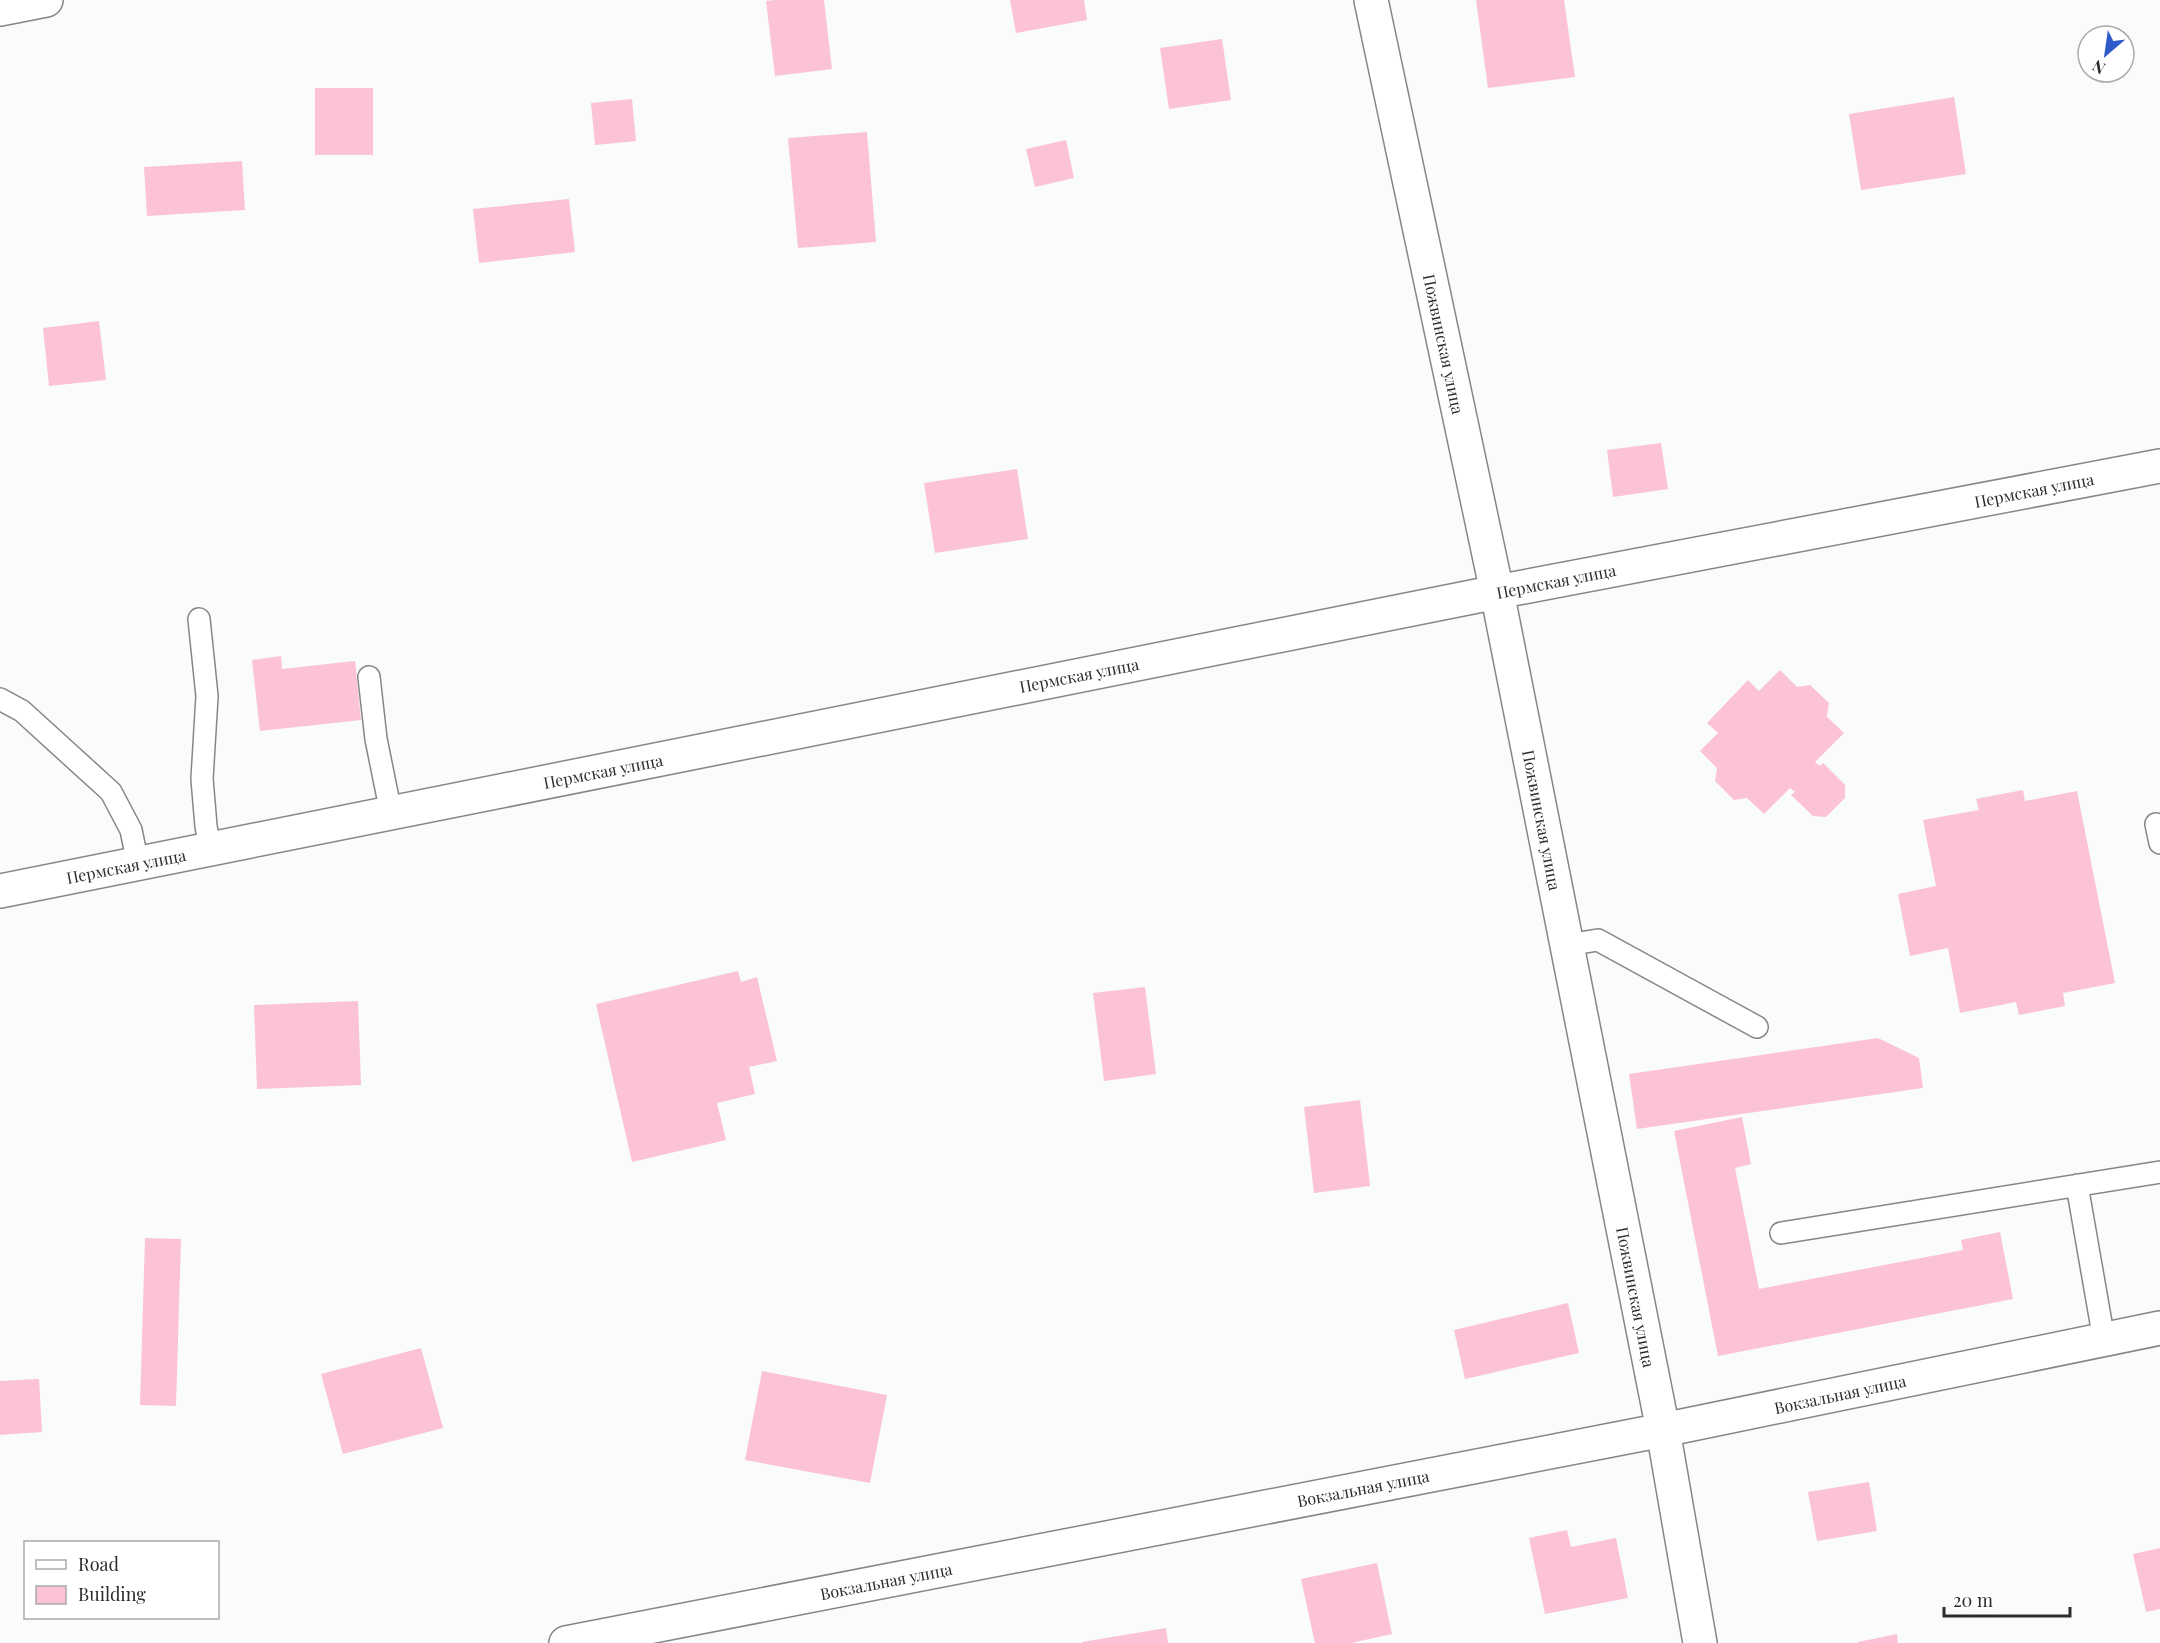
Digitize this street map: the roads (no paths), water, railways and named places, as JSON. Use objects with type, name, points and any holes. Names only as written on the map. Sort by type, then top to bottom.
[{"type":"street","points":[[0,9],[46,0]]},
{"type":"street","name":"Пожвинская улица","points":[[1371,0],[1497,592],[1663,1430],[1701,1643]]},
{"type":"street","name":"Пермская улица","points":[[0,891],[1497,592],[2160,466]]},
{"type":"street","name":"Вокзальная улица","points":[[566,1643],[1663,1430],[2160,1328]]},
{"type":"lane","points":[[198,619],[207,696],[202,779],[210,849]]},
{"type":"lane","points":[[369,677],[376,740],[391,813]]},
{"type":"lane","points":[[0,699],[22,711],[111,792],[131,830],[138,864]]},
{"type":"lane","points":[[1567,945],[1598,940],[1757,1027]]},
{"type":"lane","points":[[1782,1233],[2160,1172]]},
{"type":"lane","points":[[2077,1185],[2104,1340]]}]
